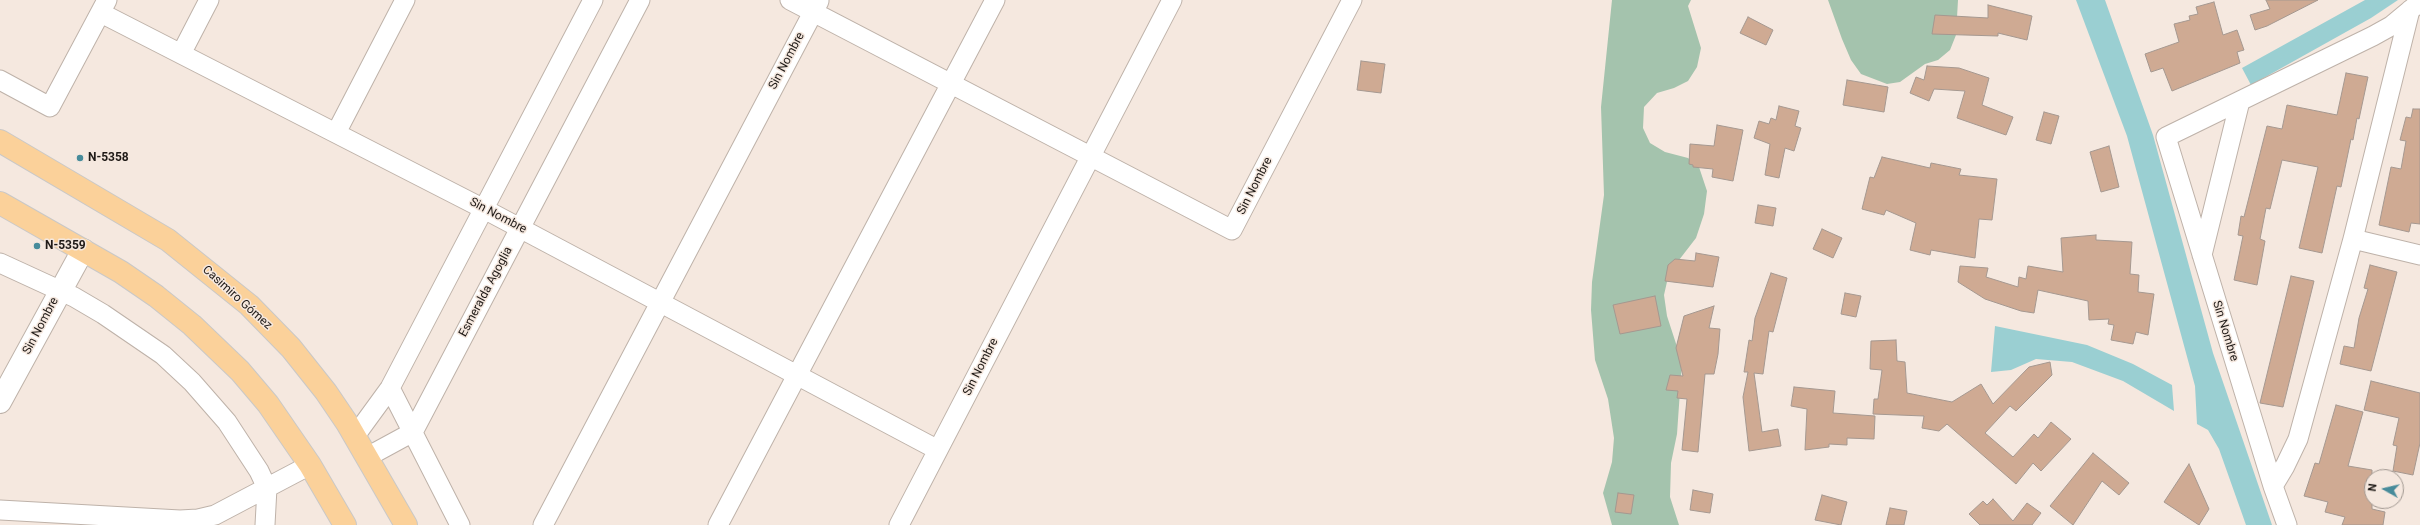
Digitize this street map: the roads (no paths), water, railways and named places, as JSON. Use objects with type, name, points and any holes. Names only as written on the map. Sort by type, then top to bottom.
[{"type":"main road","name":"Casimiro Gómez","points":[[0,141],[151,229],[227,286],[259,315],[303,362],[326,392],[355,436],[406,525]]},
{"type":"main road","points":[[0,204],[83,250],[156,296],[192,325],[223,354],[268,404],[310,466],[345,525]]},
{"type":"street","points":[[181,54],[209,0]]},
{"type":"street","points":[[336,132],[405,0]]},
{"type":"street","points":[[355,436],[390,388],[594,0]]},
{"type":"street","name":"Esmeralda Agoglia","points":[[413,432],[640,0]]},
{"type":"street","name":"Sin Nombre","points":[[790,0],[816,6],[951,84],[1232,230],[1352,0]]},
{"type":"street","points":[[718,525],[995,0]]},
{"type":"street","name":"Sin Nombre","points":[[899,525],[1172,0]]},
{"type":"street","name":"Sin Nombre","points":[[0,80],[50,107],[104,6],[181,54],[484,208],[938,450]]},
{"type":"street","name":"Sin Nombre","points":[[543,525],[816,6]]},
{"type":"street","points":[[2202,256],[2240,101],[2373,36],[2391,26],[2415,6]]},
{"type":"street","points":[[2272,486],[2286,466],[2298,439],[2415,6]]},
{"type":"street","name":"Sin Nombre","points":[[2240,101],[2166,137],[2272,486],[2287,525]]},
{"type":"street","points":[[2353,239],[2420,255]]},
{"type":"street","name":"Sin Nombre","points":[[0,402],[83,250]]},
{"type":"street","points":[[0,263],[60,291],[132,333],[163,355],[192,382],[238,438],[267,488],[265,525]]},
{"type":"street","points":[[390,388],[460,525]]},
{"type":"street","points":[[367,457],[413,432]]},
{"type":"street","points":[[0,510],[63,519],[189,520],[222,518],[267,488],[310,466]]},
{"type":"water","points":[[2076,0],[2105,0],[2153,135],[2213,353],[2272,525],[2246,525],[2219,449],[2208,430],[2197,424],[2195,386],[2127,136]]},
{"type":"water","points":[[2365,0],[2398,0],[2371,18],[2251,85],[2242,68]]},
{"type":"water","points":[[1995,326],[2087,345],[2133,364],[2172,385],[2174,411],[2123,381],[2072,362],[2036,359],[2011,370],[1991,372]]},
{"type":"place","name":"N-5358","points":[[80,158]]},
{"type":"place","name":"N-5359","points":[[37,246]]}]
